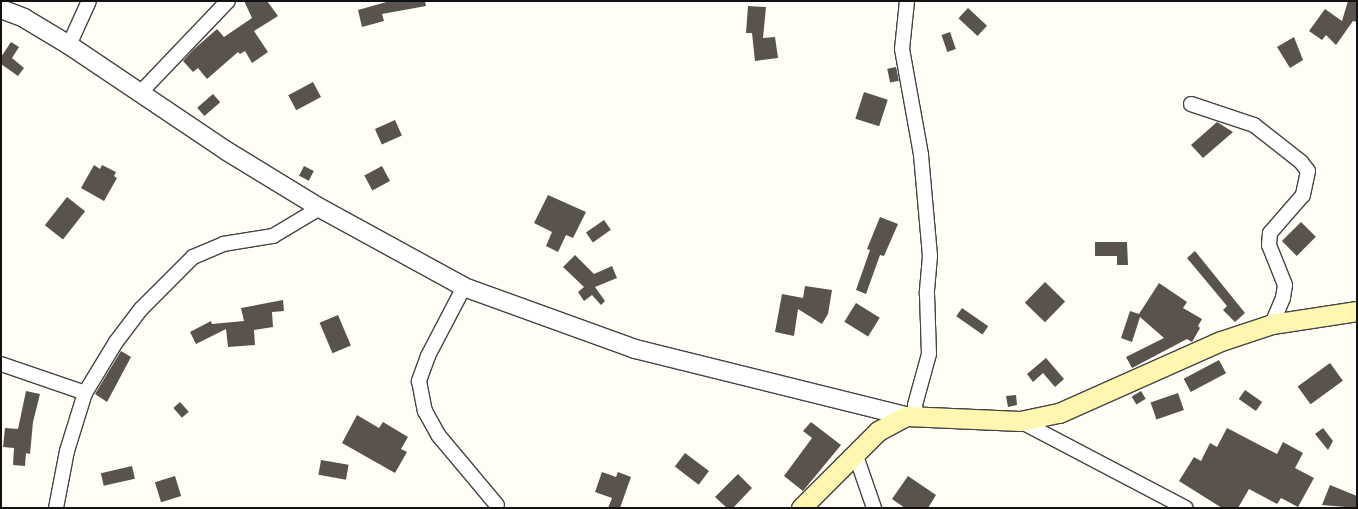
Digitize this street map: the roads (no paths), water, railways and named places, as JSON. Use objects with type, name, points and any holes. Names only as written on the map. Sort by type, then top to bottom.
[{"type":"main road","points":[[801,508],[855,453],[890,422],[915,417],[1020,421],[1059,414],[1222,341],[1272,324],[1357,310]]},
{"type":"street","points":[[69,45],[89,1]]},
{"type":"street","points":[[140,93],[228,1]]},
{"type":"street","points":[[1,9],[24,18],[69,45],[140,93],[320,208],[464,287],[635,350],[915,417],[915,405],[928,354],[927,294],[930,256],[921,154],[902,48],[907,1]]},
{"type":"street","points":[[1191,104],[1254,125],[1294,156],[1308,172],[1303,195],[1270,233],[1269,245],[1285,285],[1284,298],[1272,324]]},
{"type":"street","points":[[56,508],[67,451],[86,393],[116,342],[141,309],[193,257],[223,244],[273,236],[320,208]]},
{"type":"street","points":[[464,287],[428,356],[419,381],[424,411],[439,436],[497,505]]},
{"type":"street","points":[[1,364],[86,393]]},
{"type":"street","points":[[1020,421],[1185,508]]},
{"type":"street","points":[[855,453],[874,508]]}]
